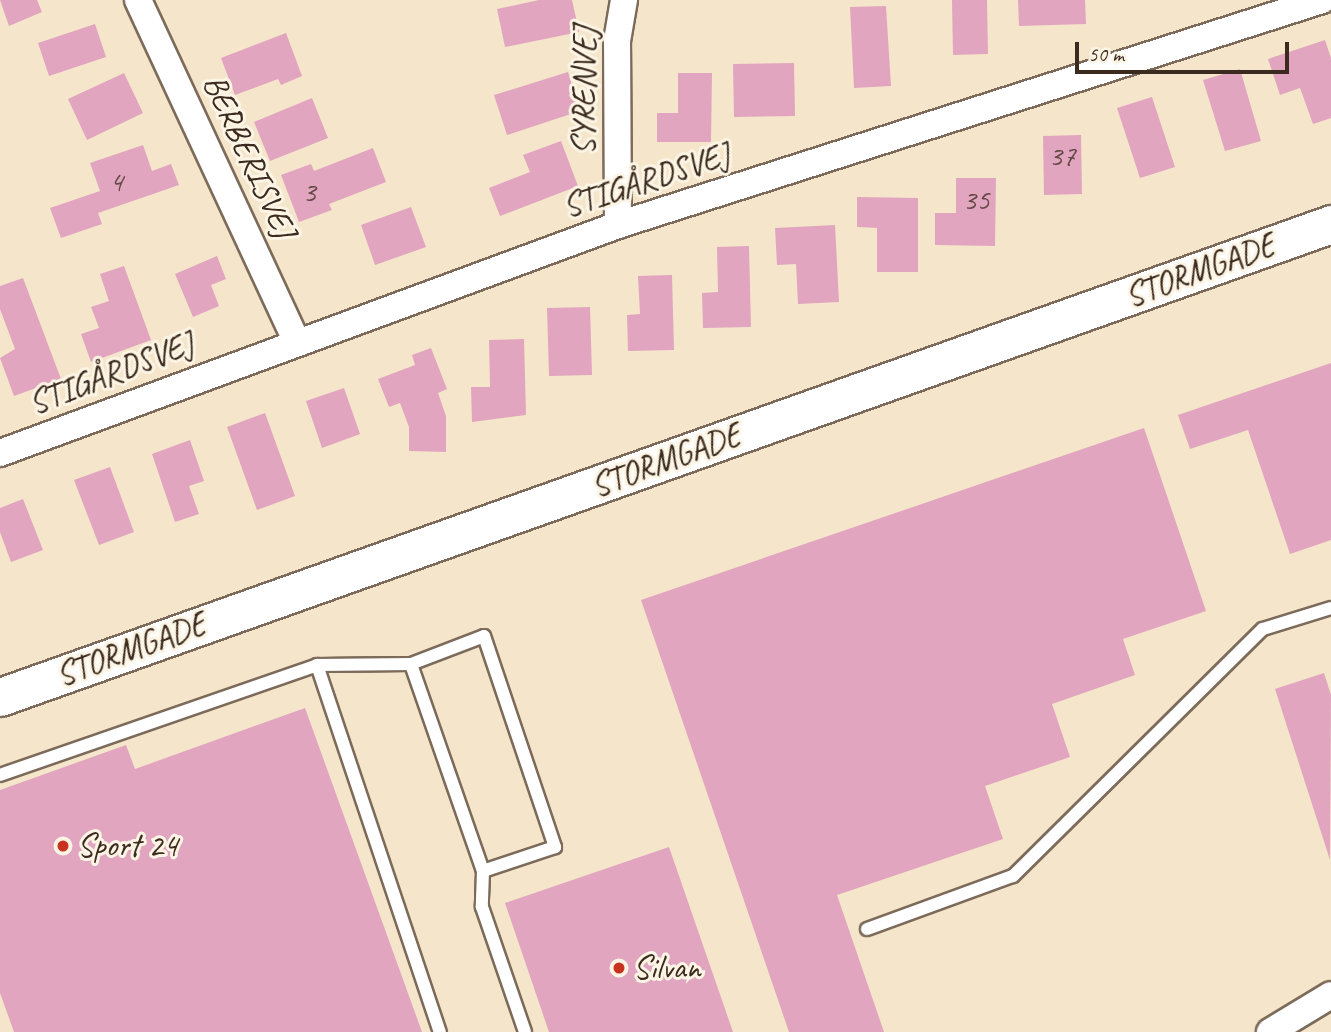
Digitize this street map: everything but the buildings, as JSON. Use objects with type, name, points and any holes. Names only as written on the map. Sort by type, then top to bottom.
[{"type":"street","name":"BERBERISVEJ","points":[[138,0],[296,341]]},
{"type":"street","name":"SYRENVEJ","points":[[618,225],[617,41],[624,0]]},
{"type":"street","name":"STIGÅRDSVEJ","points":[[0,453],[296,341],[618,225],[1322,0]]},
{"type":"street","name":"STORMGADE","points":[[0,697],[1331,224]]},
{"type":"street","points":[[1270,1032],[1331,995]]},
{"type":"lane","points":[[867,929],[1013,876],[1263,629],[1331,608]]},
{"type":"lane","points":[[0,775],[317,665],[411,664],[484,636],[555,847],[483,871]]},
{"type":"lane","points":[[411,664],[483,871],[482,906],[525,1032]]},
{"type":"lane","points":[[317,665],[440,1032]]},
{"type":"place","name":"Sport 24","points":[[63,846]]},
{"type":"place","name":"Silvan","points":[[619,968]]}]
